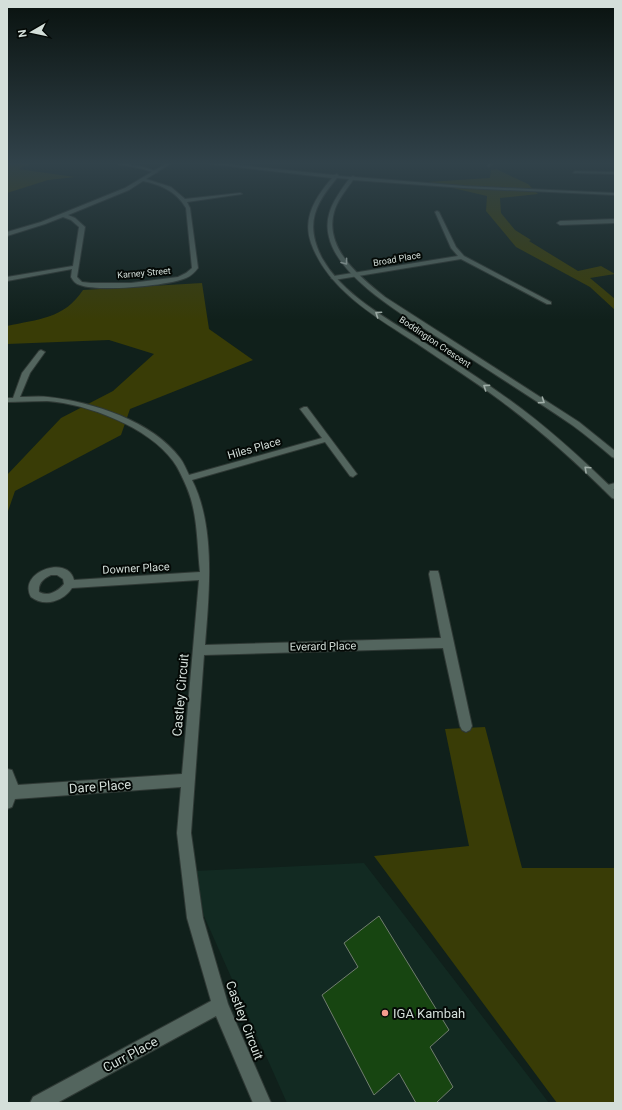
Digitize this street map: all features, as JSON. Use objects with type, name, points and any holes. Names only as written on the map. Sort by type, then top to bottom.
[{"type":"street","points":[[7,234],[32,227],[62,216]]},
{"type":"street","name":"Karney Street","points":[[66,216],[73,219],[82,227],[74,279],[82,284],[92,286],[166,281],[190,274],[195,268],[189,216]]},
{"type":"street","name":"Boddington Crescent","points":[[313,216],[310,224],[312,241],[317,254],[334,278],[364,305],[514,408],[543,430],[611,487],[615,496]]},
{"type":"street","name":"Boddington Crescent","points":[[329,216],[333,240],[343,261],[383,298],[576,424],[615,455]]},
{"type":"street","points":[[439,216],[454,248],[462,257],[549,303]]},
{"type":"street","points":[[560,223],[615,221]]},
{"type":"street","name":"Broad Place","points":[[334,278],[462,257]]},
{"type":"street","points":[[7,279],[76,267]]},
{"type":"street","name":"Castley Circuit","points":[[41,352],[26,373],[12,400],[46,399],[70,403],[98,410],[122,419],[144,430],[162,444],[177,460],[187,478],[200,520],[205,576],[184,833],[190,891],[195,918],[220,1005],[262,1103]]},
{"type":"street","points":[[304,410],[353,474]]},
{"type":"street","name":"Hiles Place","points":[[187,478],[327,439]]},
{"type":"street","points":[[434,574],[466,726]]},
{"type":"street","name":"Downer Place","points":[[69,584],[205,576]]},
{"type":"street","name":"Everard Place","points":[[199,650],[448,643]]},
{"type":"street","name":"Dare Place","points":[[7,775],[12,782],[9,797],[188,780]]},
{"type":"street","name":"Curr Place","points":[[39,1103],[220,1005]]},
{"type":"shaded area","points":[[490,216],[503,216],[515,230],[531,240],[529,241],[578,271],[601,266],[615,274],[590,278],[615,299],[615,310],[590,287],[516,247]]},
{"type":"shaded area","points":[[202,283],[209,329],[253,360],[130,409],[121,435],[15,491],[7,514],[7,475],[61,418],[113,391],[154,354],[109,340],[7,344],[7,326],[40,319],[59,312],[76,300],[83,290]]},
{"type":"shaded area","points":[[485,727],[522,868],[615,868],[615,1103],[557,1103],[374,856],[469,846],[445,729]]},
{"type":"shaded area","points":[[364,863],[549,1103],[287,1103],[204,916],[195,871]]},
{"type":"building","name":"IGA Kambah","points":[[379,916],[449,1030],[430,1047],[453,1087],[436,1103],[416,1103],[399,1073],[374,1095],[322,995],[358,967],[344,943]]},
{"type":"place","name":"IGA Kambah","points":[[385,1013]]}]
